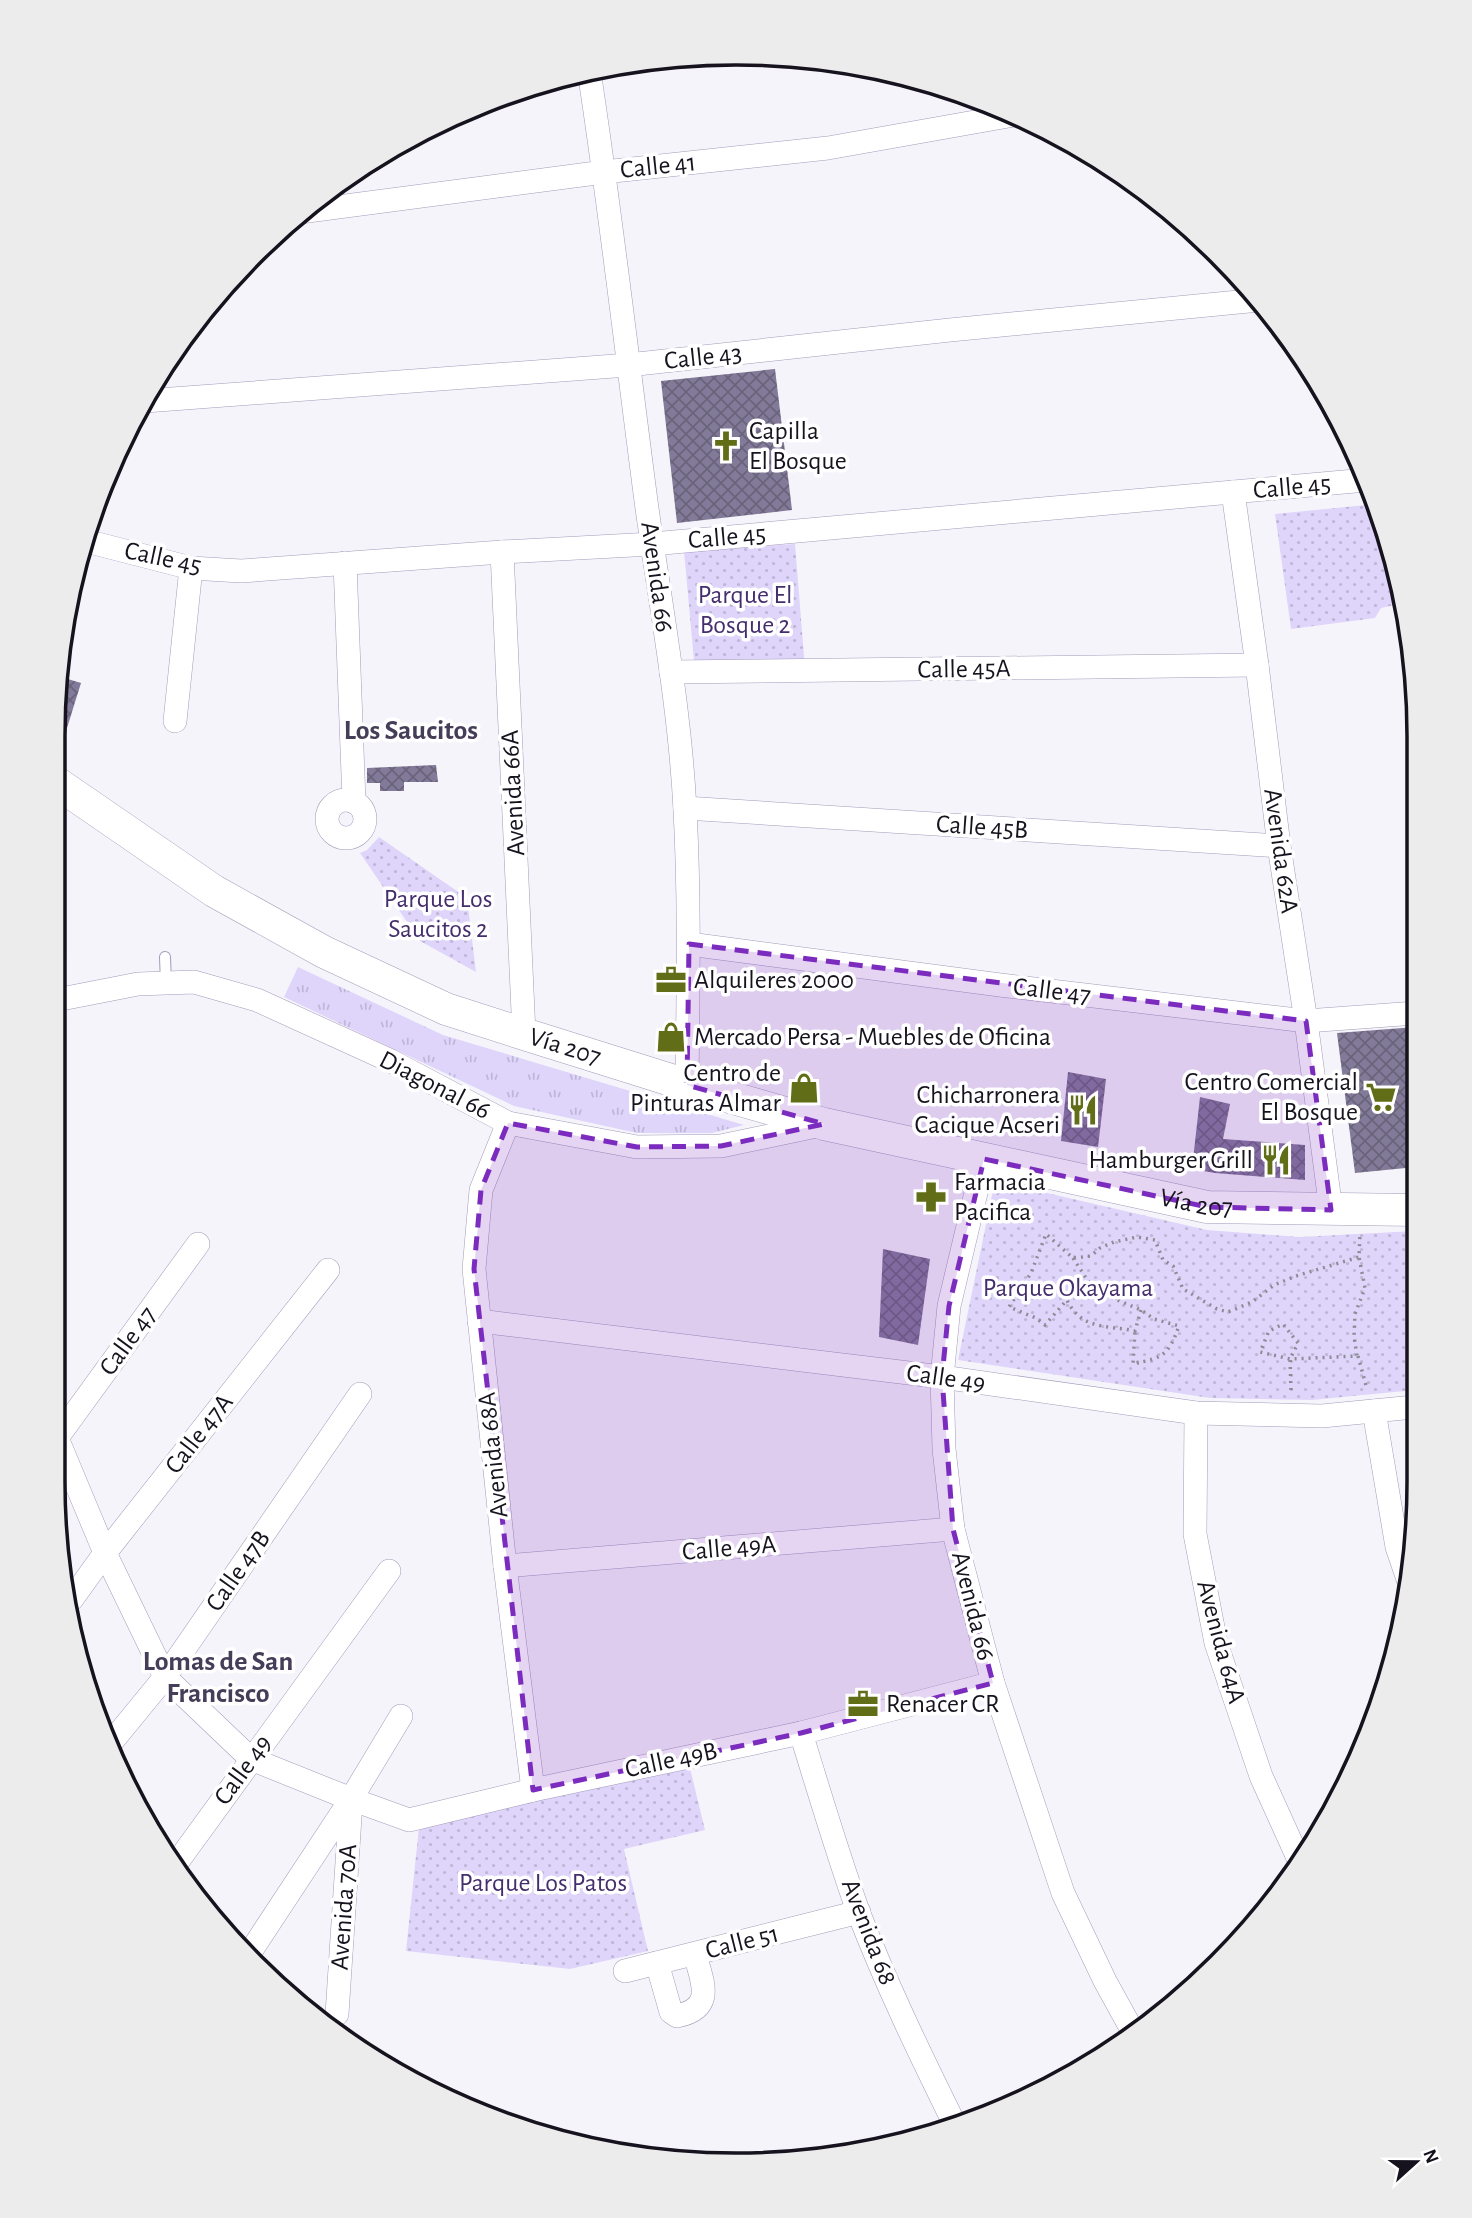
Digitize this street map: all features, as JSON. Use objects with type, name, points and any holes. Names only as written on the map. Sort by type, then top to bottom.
[{"type":"main road","name":"Vía 207","points":[[65,789],[214,891],[324,952],[446,1009],[524,1034],[824,1124],[1207,1207],[1407,1210]]},
{"type":"street","name":"Avenida 66","points":[[591,81],[671,672],[685,808],[689,944],[687,1085]]},
{"type":"street","name":"Calle 41","points":[[319,209],[604,172],[828,148],[997,118]]},
{"type":"street","name":"Calle 43","points":[[155,400],[628,365],[1248,301]]},
{"type":"street","name":"Calle 45","points":[[93,543],[191,568],[241,571],[652,544],[1357,481]]},
{"type":"street","name":"Avenida 62A","points":[[1233,492],[1279,846],[1331,1210]]},
{"type":"street","name":"Avenida 66A","points":[[502,552],[524,1034]]},
{"type":"street","points":[[345,564],[354,802]]},
{"type":"street","points":[[175,720],[191,568]]},
{"type":"street","name":"Calle 45A","points":[[671,672],[1257,666]]},
{"type":"street","name":"Calle 45B","points":[[685,808],[1279,846]]},
{"type":"street","name":"Calle 47","points":[[689,944],[1000,985],[1306,1021],[1407,1014]]},
{"type":"street","name":"Diagonal 66","points":[[65,998],[138,984],[194,982],[257,1000],[391,1061],[508,1124],[637,1147],[721,1146],[824,1124]]},
{"type":"street","name":"Avenida 68A","points":[[508,1124],[481,1191],[474,1269],[505,1566],[533,1790]]},
{"type":"street","name":"Avenida 66","points":[[984,1159],[949,1306],[942,1377],[944,1449],[953,1529],[993,1683],[1063,1893],[1105,1982],[1130,2026]]},
{"type":"street","name":"Calle 47","points":[[65,1427],[198,1244]]},
{"type":"street","name":"Calle 47A","points":[[75,1595],[328,1270]]},
{"type":"street","name":"Calle 49","points":[[479,1321],[942,1377],[1196,1413],[1322,1416],[1407,1408]]},
{"type":"street","name":"Calle 47B","points":[[115,1737],[165,1677],[360,1394]]},
{"type":"street","points":[[1374,1411],[1397,1547],[1403,1563]]},
{"type":"street","name":"Avenida 64A","points":[[1196,1413],[1195,1534],[1216,1643],[1261,1776],[1296,1852]]},
{"type":"street","name":"Calle 47","points":[[65,1457],[105,1553]]},
{"type":"street","name":"Calle 49A","points":[[505,1566],[953,1529]]},
{"type":"street","points":[[105,1553],[165,1677],[251,1759]]},
{"type":"street","name":"Calle 49","points":[[180,1858],[389,1571]]},
{"type":"street","name":"Calle 49B","points":[[251,1759],[409,1820],[533,1790],[801,1733],[993,1683]]},
{"type":"street","points":[[253,1948],[351,1799],[401,1716]]},
{"type":"street","name":"Avenida 68","points":[[801,1733],[859,1912],[906,2026],[952,2118]]},
{"type":"street","name":"Avenida 70A","points":[[337,2014],[351,1799]]},
{"type":"street","name":"Calle 51","points":[[625,1972],[859,1912]]},
{"type":"street","points":[[657,1963],[671,2012],[677,2016],[687,2014],[702,2003],[705,1991],[695,1954]]},
{"type":"lane","points":[[165,957],[166,983]]},
{"type":"path","points":[[1360,1233],[1359,1257],[1365,1288],[1355,1314],[1354,1336],[1357,1356],[1374,1411]]},
{"type":"path","points":[[1135,1332],[1092,1325],[1073,1314],[1067,1300],[1045,1325],[1036,1318],[1009,1307],[1031,1273],[1046,1234],[1073,1258],[1088,1281],[1106,1295],[1141,1310],[1154,1319],[1179,1326],[1171,1348],[1157,1359],[1133,1364],[1135,1332],[1141,1310]]},
{"type":"path","points":[[1073,1258],[1091,1256],[1100,1248],[1114,1242],[1137,1237],[1155,1240],[1163,1260],[1173,1266],[1183,1289],[1217,1309],[1228,1312],[1252,1302],[1274,1284],[1359,1257]]},
{"type":"path","points":[[1291,1390],[1290,1359],[1298,1343],[1283,1324],[1269,1331],[1260,1352],[1290,1359],[1357,1356]]},
{"type":"highlighted area","points":[[689,944],[1306,1021],[1331,1210],[1207,1207],[984,1159],[949,1306],[942,1377],[953,1529],[993,1683],[801,1733],[533,1790],[474,1269],[481,1190],[508,1123],[637,1147],[721,1146],[824,1124],[687,1085]]},
{"type":"green space","points":[[1366,505],[1394,605],[1381,608],[1375,618],[1291,629],[1275,514]]},
{"type":"green space","name":"Parque El Bosque 2","points":[[795,544],[805,669],[695,672],[684,551]]},
{"type":"green space","name":"Parque Los Saucitos 2","points":[[379,837],[467,898],[476,972],[420,941],[360,853],[367,850]]},
{"type":"green space","points":[[298,967],[443,1035],[744,1125],[712,1133],[637,1133],[514,1106],[284,997]]},
{"type":"green space","name":"Parque Okayama","points":[[995,1181],[1207,1230],[1299,1237],[1407,1231],[1407,1391],[1312,1400],[1210,1398],[958,1360]]},
{"type":"green space","name":"Parque Los Patos","points":[[689,1764],[705,1830],[624,1849],[648,1951],[570,1969],[406,1951],[419,1827]]},
{"type":"building","name":"Capilla El Bosque","points":[[775,369],[792,510],[677,523],[661,381]]},
{"type":"building","points":[[67,679],[81,683],[65,734]]},
{"type":"building","points":[[436,765],[438,782],[404,782],[404,791],[380,791],[380,783],[367,783],[367,768]]},
{"type":"building","name":"Centro Comercial El Bosque","points":[[1407,1028],[1407,1168],[1355,1173],[1337,1033]]},
{"type":"building","name":"Chicharronera Cacique Acseri","points":[[1068,1072],[1106,1079],[1098,1147],[1061,1141]]},
{"type":"building","points":[[1200,1097],[1230,1104],[1223,1139],[1305,1145],[1305,1180],[1192,1169]]},
{"type":"building","points":[[883,1249],[930,1259],[918,1345],[879,1337]]},
{"type":"place","name":"Capilla El Bosque","points":[[726,446]]},
{"type":"place","name":"Alquileres 2000","points":[[671,980]]},
{"type":"place","name":"Mercado Persa - Muebles de Oficina","points":[[671,1037]]},
{"type":"place","name":"Centro de Pinturas Almar","points":[[804,1088]]},
{"type":"place","name":"Centro Comercial El Bosque","points":[[1381,1097]]},
{"type":"place","name":"Chicharronera Cacique Acseri","points":[[1083,1110]]},
{"type":"place","name":"Hamburger Grill","points":[[1276,1160]]},
{"type":"place","name":"Farmacia Pacifica","points":[[931,1197]]},
{"type":"place","name":"Renacer CR","points":[[863,1704]]},
{"type":"district","name":"Los Saucitos","points":[[411,731]]},
{"type":"district","name":"Lomas de San Francisco","points":[[218,1678]]}]
